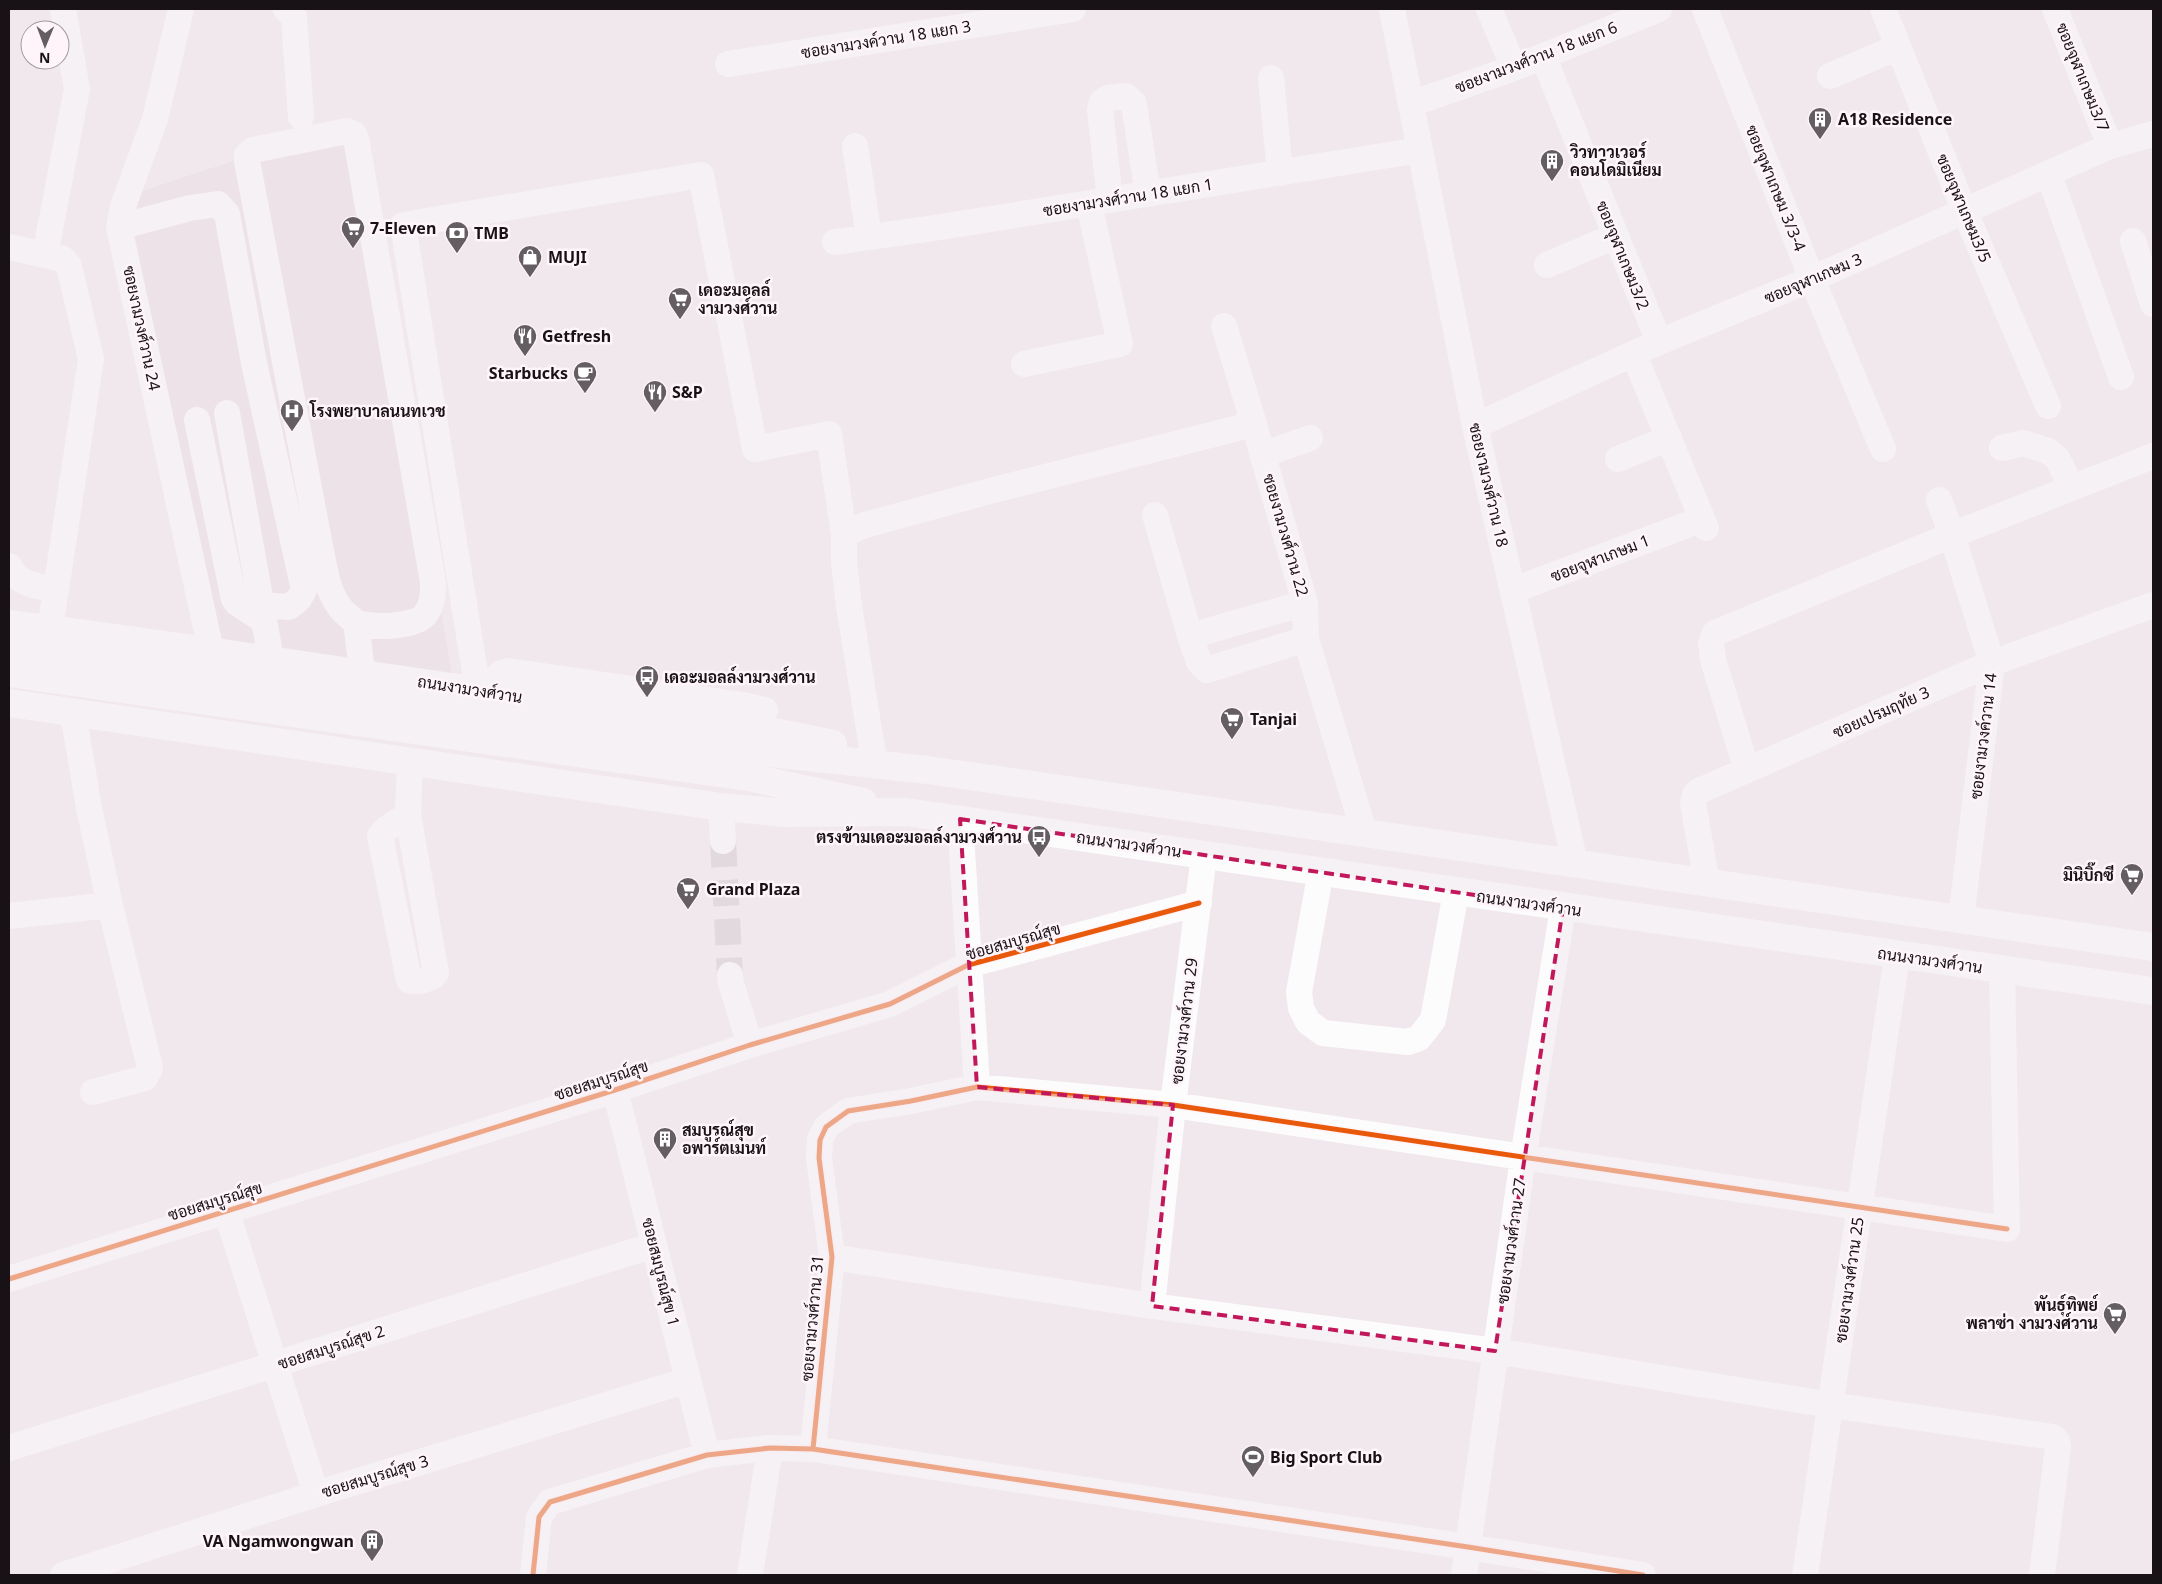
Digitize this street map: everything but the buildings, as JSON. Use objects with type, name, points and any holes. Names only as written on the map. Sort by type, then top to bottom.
[{"type":"main road","name":"ถนนงามวงศ์วาน","points":[[9,624],[211,650],[759,732],[873,754],[928,770]]},
{"type":"main road","points":[[83,714],[76,672],[87,646],[104,637]]},
{"type":"main road","name":"ถนนงามวงศ์วาน","points":[[9,646],[759,732],[928,770],[2153,946]]},
{"type":"main road","name":"ถนนงามวงศ์วาน","points":[[9,673],[759,732],[906,812]]},
{"type":"main road","name":"ถนนงามวงศ์วาน","points":[[9,702],[721,807],[787,813],[906,812],[960,819],[1563,908],[2153,991]]},
{"type":"street","name":"ซอยงามวงศ์วาน 24","points":[[181,9],[155,119],[123,206],[119,227],[211,650]]},
{"type":"street","points":[[286,9],[294,17],[301,117]]},
{"type":"street","name":"ซอยงามวงค์วาน 18 แยก 3","points":[[728,64],[1074,9]]},
{"type":"street","name":"ซอยงามวงศ์วาน 18","points":[[1392,9],[1475,426],[1575,863]]},
{"type":"street","points":[[1489,9],[1514,68]]},
{"type":"street","name":"ซอยงามวงศ์วาน 18 แยก 6","points":[[1411,104],[1514,68],[1659,9]]},
{"type":"street","name":"ซอยจุฬาเกษม 3/3-4","points":[[1705,9],[1812,279],[1883,449]]},
{"type":"street","name":"ซอยจุฬาเกษม3/5","points":[[1883,9],[1964,212],[2048,406]]},
{"type":"street","name":"ซอยจุฬาเกษม3/7","points":[[2055,9],[2110,146]]},
{"type":"street","points":[[46,255],[77,90],[68,16]]},
{"type":"street","points":[[1830,76],[1898,47]]},
{"type":"street","name":"ซอยจุฬาเกษม3/2","points":[[1543,56],[1659,342]]},
{"type":"street","points":[[1271,78],[1280,173]]},
{"type":"street","points":[[1024,364],[1120,344],[1100,202],[1100,110],[1102,102],[1108,98],[1126,96],[1134,104],[1148,194]]},
{"type":"street","points":[[356,622],[378,626],[414,622],[424,616],[431,606],[433,595],[356,138],[354,134],[347,131],[253,150],[248,155],[247,162],[329,586],[341,608],[356,622],[362,672]]},
{"type":"street","name":"ซอยจุฬาเกษม 3","points":[[1475,426],[1659,342],[1812,279],[2049,175],[2110,146],[2153,134]]},
{"type":"street","points":[[855,146],[869,237]]},
{"type":"street","name":"ซอยงามวงศ์วาน 18 แยก 1","points":[[835,242],[1100,202],[1420,150]]},
{"type":"street","points":[[480,691],[402,226],[701,175],[755,449],[829,434],[844,534],[844,562],[849,606],[873,754]]},
{"type":"street","points":[[2049,175],[2121,377]]},
{"type":"street","points":[[119,227],[190,208],[218,204],[227,214],[258,382],[304,590],[299,599],[289,607],[263,613],[237,603],[234,599],[197,420]]},
{"type":"street","points":[[1547,265],[1615,236]]},
{"type":"street","points":[[2133,241],[2153,304]]},
{"type":"street","points":[[9,247],[63,259],[69,266],[91,359],[50,629]]},
{"type":"street","name":"ซอยงามวงศ์วาน 22","points":[[1224,326],[1306,603],[1306,639],[1364,832]]},
{"type":"street","points":[[1618,459],[1669,438],[1634,355]]},
{"type":"street","points":[[227,413],[272,659]]},
{"type":"street","points":[[844,534],[892,517],[1254,424]]},
{"type":"street","points":[[1262,455],[1310,438]]},
{"type":"street","name":"ซอยจุฬาเกษม 1","points":[[1514,590],[1697,527],[1669,438]]},
{"type":"street","points":[[2002,448],[2023,443],[2048,451],[2057,458],[2072,488]]},
{"type":"street","points":[[1747,770],[1712,660],[1711,644],[1715,634],[1952,535],[2153,456]]},
{"type":"street","name":"ซอยงามวงค์วาน 14","points":[[1938,500],[1952,535],[1992,663],[1961,919]]},
{"type":"street","points":[[1156,515],[1190,636],[1199,662],[1207,670],[1306,639]]},
{"type":"street","points":[[9,566],[14,575],[23,583],[56,590]]},
{"type":"street","points":[[1190,636],[1306,603]]},
{"type":"street","name":"ซอยเปรมฤทัย 3","points":[[1707,883],[1692,803],[1699,790],[1992,663],[2153,605]]},
{"type":"street","points":[[83,714],[89,808],[110,905],[150,1068],[145,1078],[93,1092]]},
{"type":"street","points":[[408,815],[386,828],[380,836],[409,980],[413,982],[433,977],[436,973],[408,815],[410,762]]},
{"type":"street","points":[[721,807],[723,841]]},
{"type":"street","points":[[960,819],[977,1087]]},
{"type":"street","name":"ซอยงามวงศ์วาน 29","points":[[1152,1306],[1172,1105],[1204,855]]},
{"type":"street","points":[[1321,871],[1299,992],[1301,1008],[1308,1022],[1323,1033],[1408,1042],[1420,1038],[1433,1020],[1456,892]]},
{"type":"street","name":"ซอยสมบูรณ์สุข","points":[[9,1279],[615,1090],[750,1045],[890,1004],[968,965],[1199,903]]},
{"type":"street","points":[[9,916],[110,905]]},
{"type":"street","name":"ซอยงามวงศ์วาน 27","points":[[1464,1575],[1523,1158],[1563,908]]},
{"type":"street","name":"ซอยงามวงศ์วาน 25","points":[[1805,1575],[1897,956]]},
{"type":"street","name":"ซอยงามวงศ์วาน 31","points":[[812,1449],[832,1257],[819,1158],[820,1140],[826,1127],[848,1111],[911,1101],[977,1087],[1172,1105],[2007,1229],[2002,970]]},
{"type":"street","points":[[730,975],[731,984],[750,1045]]},
{"type":"street","name":"ซอยสมบูรณ์สุข 1","points":[[615,1090],[707,1455]]},
{"type":"street","points":[[226,1210],[316,1494]]},
{"type":"street","name":"ซอยสมบูรณ์สุข 2","points":[[9,1448],[654,1245]]},
{"type":"street","points":[[832,1257],[1152,1306],[1496,1351],[1831,1405],[2053,1437],[2057,1441],[2058,1447],[2042,1575]]},
{"type":"street","name":"ซอยสมบูรณ์สุข 3","points":[[63,1575],[316,1494],[688,1380]]},
{"type":"street","points":[[750,1575],[770,1448]]},
{"type":"street","points":[[533,1575],[540,1517],[550,1502],[707,1455],[770,1448],[812,1449],[1643,1575]]},
{"type":"highlighted area","points":[[960,819],[1563,908],[1495,1351],[1152,1306],[1173,1105],[977,1087]]},
{"type":"shaded area","name":"โรงพยาบาลนนทเวช","points":[[356,124],[452,675],[219,638],[130,225],[142,191],[282,145]]},
{"type":"tunnel","points":[[723,841],[730,975]]},
{"type":"cycle path","points":[[9,1279],[615,1090],[750,1045],[890,1004],[968,965],[1199,903]]},
{"type":"cycle path","points":[[813,1449],[832,1257],[819,1158],[820,1140],[826,1127],[848,1111],[911,1101],[977,1087],[1173,1105],[2007,1229]]},
{"type":"cycle path","points":[[533,1575],[539,1517],[550,1502],[707,1455],[770,1448],[813,1449],[1643,1575]]},
{"type":"place","name":"A18 Residence","points":[[1820,140]]},
{"type":"place","name":"วิวทาวเวอร์ คอนโดมิเนียม","points":[[1552,182]]},
{"type":"place","name":"7-Eleven","points":[[353,249]]},
{"type":"place","name":"TMB","points":[[457,254]]},
{"type":"place","name":"MUJI","points":[[530,278]]},
{"type":"place","name":"เดอะมอลล์ งามวงศ์วาน","points":[[680,320]]},
{"type":"place","name":"Getfresh","points":[[525,357]]},
{"type":"place","name":"Starbucks","points":[[585,394]]},
{"type":"place","name":"S&P","points":[[655,413]]},
{"type":"place","name":"โรงพยาบาลนนทเวช","points":[[292,432]]},
{"type":"place","name":"เดอะมอลล์งามวงศ์วาน","points":[[647,698]]},
{"type":"place","name":"Tanjai","points":[[1232,740]]},
{"type":"place","name":"ตรงข้ามเดอะมอลล์งามวงศ์วาน","points":[[1039,858]]},
{"type":"place","name":"มินิบิ๊กซี","points":[[2132,896]]},
{"type":"place","name":"Grand Plaza","points":[[688,910]]},
{"type":"place","name":"สมบูรณ์สุข อพาร์ตเมนท์","points":[[665,1160]]},
{"type":"place","name":"พันธุ์ทิพย์ พลาซ่า งามวงศ์วาน","points":[[2115,1335]]},
{"type":"place","name":"Big Sport Club","points":[[1253,1478]]},
{"type":"place","name":"VA Ngamwongwan","points":[[372,1562]]}]
